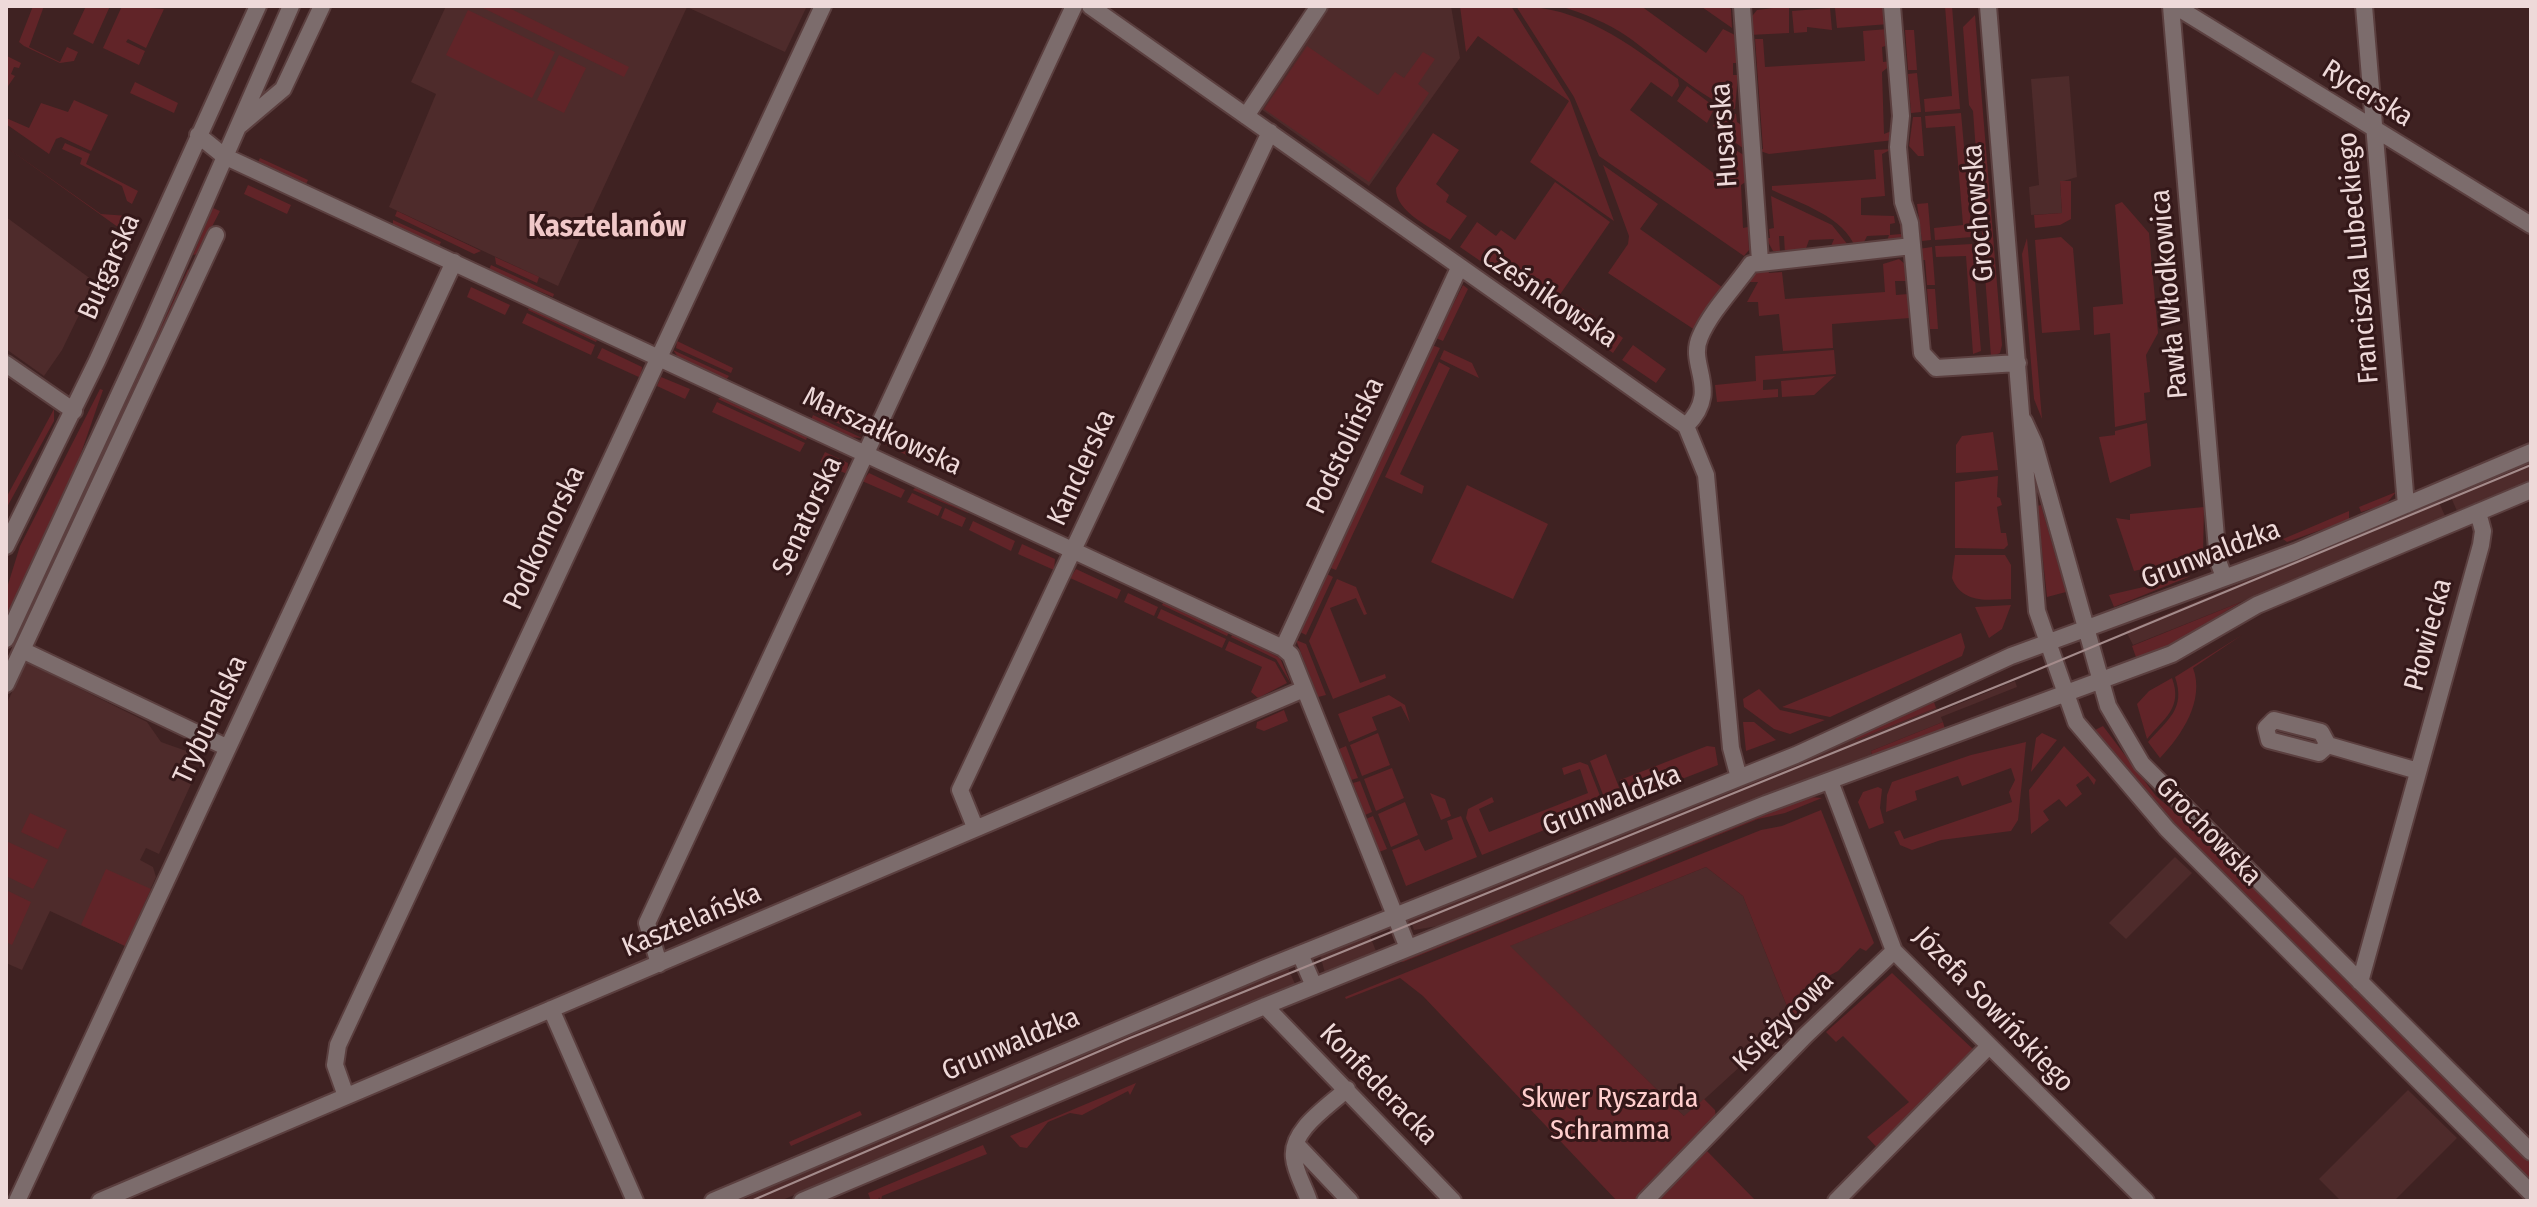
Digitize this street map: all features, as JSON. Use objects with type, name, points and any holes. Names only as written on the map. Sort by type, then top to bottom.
[{"type":"street","name":"Bułgarska","points":[[6,546],[74,411],[258,6]]},
{"type":"street","points":[[6,639],[181,257],[291,6]]},
{"type":"street","points":[[236,128],[283,89],[322,6]]},
{"type":"street","name":"Podkomorska","points":[[346,1096],[335,1065],[338,1045],[823,6]]},
{"type":"street","name":"Senatorska","points":[[659,964],[647,923],[1074,6]]},
{"type":"street","name":"Cześnikowska","points":[[1090,6],[1686,426]]},
{"type":"street","points":[[1246,116],[1319,6]]},
{"type":"street","name":"Husarska","points":[[1742,6],[1760,261]]},
{"type":"street","points":[[1892,6],[1901,116],[1898,147],[1912,246],[1922,353],[1936,368],[2018,363]]},
{"type":"street","name":"Grochowska","points":[[1988,6],[2023,416],[2021,445],[2037,611],[2076,722],[2143,805],[2531,1193]]},
{"type":"street","name":"Rycerska","points":[[2173,6],[2531,225]]},
{"type":"street","name":"Pawła Włodkowica","points":[[2173,6],[2218,561],[2224,577]]},
{"type":"street","name":"Franciszka Lubeckiego","points":[[2364,6],[2406,505]]},
{"type":"street","name":"Kanclerska","points":[[975,827],[960,790],[1270,132]]},
{"type":"street","name":"Marszałkowska","points":[[198,135],[224,156],[1283,648]]},
{"type":"street","points":[[6,684],[216,235]]},
{"type":"street","points":[[1739,778],[1731,748],[1706,475],[1686,426],[1699,413],[1703,395],[1698,339],[1751,264],[1912,246]]},
{"type":"street","points":[[181,257],[202,266]]},
{"type":"street","name":"Trybunalska","points":[[17,1201],[454,262]]},
{"type":"street","name":"Podstolińska","points":[[1283,648],[1459,268]]},
{"type":"street","points":[[6,364],[74,411]]},
{"type":"street","name":"Grochowska","points":[[2023,416],[2034,443],[2112,715],[2142,764],[2531,1152]]},
{"type":"street","name":"Grunwaldzka","points":[[713,1201],[1300,954],[1819,746],[2005,658],[2224,577],[2531,452]]},
{"type":"street","points":[[802,1201],[1408,948],[1830,781],[2172,654],[2250,608],[2531,490]]},
{"type":"street","name":"Płowiecka","points":[[2360,982],[2481,545],[2483,531],[2478,512]]},
{"type":"street","points":[[1283,648],[1291,655],[1408,948]]},
{"type":"street","points":[[22,650],[226,747]]},
{"type":"street","name":"Kasztelańska","points":[[100,1201],[1304,689]]},
{"type":"street","points":[[2328,745],[2418,771]]},
{"type":"street","name":"Józefa Sowińskiego","points":[[1830,781],[1894,951],[2146,1201]]},
{"type":"street","name":"Księżycowa","points":[[1645,1201],[1806,1035],[1894,951]]},
{"type":"street","points":[[1300,954],[1314,986]]},
{"type":"street","name":"Konfederacka","points":[[1265,1006],[1453,1201]]},
{"type":"street","points":[[551,1009],[635,1201]]},
{"type":"street","points":[[1836,1201],[1989,1046]]},
{"type":"street","points":[[1309,1201],[1293,1158],[1296,1144],[1303,1130],[1347,1089]]},
{"type":"street","points":[[1296,1144],[1350,1201]]},
{"type":"shaded area","points":[[446,6],[807,6],[785,52],[687,7],[558,286],[389,207],[436,94],[411,82]]},
{"type":"shaded area","points":[[1330,6],[1451,6],[1460,58],[1369,186],[1261,109]]},
{"type":"shaded area","points":[[2069,76],[2077,177],[2060,182],[2062,213],[2031,215],[2029,187],[2039,185],[2031,79]]},
{"type":"shaded area","points":[[6,217],[95,282],[62,350],[44,376],[6,349]]},
{"type":"shaded area","points":[[2531,461],[2531,480],[2457,511],[2450,495]]},
{"type":"shaded area","points":[[2438,500],[2445,516],[2241,602],[2133,645],[2126,631]]},
{"type":"shaded area","points":[[26,662],[147,722],[161,742],[192,753],[189,762],[197,771],[159,854],[146,848],[140,860],[153,867],[156,877],[125,946],[50,911],[22,970],[6,963],[6,705]]},
{"type":"shaded area","points":[[2015,681],[2017,687],[1941,717],[1943,722],[1871,751],[1872,755],[1438,926],[1414,930],[1412,924],[1403,923],[1855,737],[1856,740],[1936,708],[1939,712]]},
{"type":"shaded area","points":[[2175,857],[2192,873],[2126,939],[2109,923]]},
{"type":"shaded area","points":[[1706,867],[1743,896],[1792,1019],[1685,1117],[1509,946]]},
{"type":"shaded area","points":[[1370,936],[1376,951],[1325,973],[1320,955]]},
{"type":"shaded area","points":[[1288,968],[1295,984],[780,1201],[742,1201],[771,1185],[909,1125]]},
{"type":"shaded area","points":[[2408,1090],[2457,1138],[2394,1201],[2341,1201],[2319,1179]]},
{"type":"green space","points":[[33,6],[44,6],[29,47],[60,62],[67,47],[78,52],[74,61],[60,63],[19,42]]},
{"type":"green space","points":[[86,6],[110,6],[93,44],[73,34]]},
{"type":"green space","points":[[122,6],[164,9],[146,48],[128,39],[126,42],[145,51],[139,65],[103,48]]},
{"type":"green space","points":[[479,6],[505,6],[629,67],[624,77]]},
{"type":"green space","points":[[1460,6],[1511,6],[1570,100],[1614,221],[1530,162],[1569,101],[1478,36],[1466,52]]},
{"type":"green space","points":[[1516,6],[1561,12],[1602,29],[1678,79],[1679,86],[1672,97],[1651,82],[1630,110],[1716,175],[1734,149],[1747,157],[1750,179],[1741,185],[1743,228],[1748,227],[1749,250],[1744,256],[1599,156],[1574,97]]},
{"type":"green space","points":[[1560,6],[1641,6],[1706,53],[1723,29],[1735,35],[1737,63],[1733,63],[1733,75],[1738,75],[1735,109],[1695,88],[1620,32]]},
{"type":"green space","points":[[1727,6],[1731,9],[1732,28],[1702,7]]},
{"type":"green space","points":[[1789,6],[1789,33],[1749,35],[1749,20],[1757,10]]},
{"type":"green space","points":[[1886,6],[1889,24],[1837,28],[1835,8]]},
{"type":"green space","points":[[1945,6],[1952,6],[1960,109],[1925,112],[1924,99],[1952,96]]},
{"type":"green space","points":[[1830,8],[1832,30],[1807,27],[1807,32],[1794,33],[1792,11]]},
{"type":"green space","points":[[468,10],[555,52],[532,98],[446,55]]},
{"type":"green space","points":[[1975,15],[2002,345],[2000,353],[1991,357],[1973,111],[1969,105],[1963,27]]},
{"type":"green space","points":[[1888,29],[1889,45],[1882,47],[1883,62],[1891,61],[1891,65],[1882,72],[1884,134],[1894,130],[1894,140],[1769,154],[1757,150],[1763,149],[1755,39],[1763,39],[1765,67],[1865,61],[1863,31]]},
{"type":"green space","points":[[1905,30],[1914,30],[1917,70],[1908,70]]},
{"type":"green space","points":[[1307,46],[1378,95],[1395,72],[1404,78],[1423,52],[1435,59],[1418,84],[1429,93],[1369,182],[1264,109]]},
{"type":"green space","points":[[559,55],[586,68],[564,113],[537,100]]},
{"type":"green space","points":[[7,56],[21,63],[19,68],[14,67],[11,74],[15,76],[6,89]]},
{"type":"green space","points":[[1917,73],[1921,112],[1911,113],[1908,74]]},
{"type":"green space","points":[[135,82],[178,103],[174,113],[130,93]]},
{"type":"green space","points":[[1687,86],[1715,107],[1707,123],[1677,101]]},
{"type":"green space","points":[[74,100],[108,115],[91,151],[61,137],[56,139],[49,154],[6,124],[6,118],[29,128],[41,103],[68,112]]},
{"type":"green space","points":[[1723,111],[1736,114],[1737,122],[1744,127],[1744,149],[1713,126]]},
{"type":"green space","points":[[1961,113],[1972,237],[1935,240],[1934,228],[1963,225],[1955,126],[1926,128],[1925,116]]},
{"type":"green space","points":[[1913,117],[1921,117],[1924,156],[1918,156],[1909,146]]},
{"type":"green space","points":[[1433,133],[1459,150],[1436,184],[1449,195],[1446,202],[1467,216],[1450,240],[1408,212],[1397,197],[1396,188]]},
{"type":"green space","points":[[65,143],[90,154],[86,164],[138,191],[132,204],[127,201],[122,186],[80,164],[82,158],[62,149]]},
{"type":"green space","points":[[6,147],[101,214],[128,216],[122,230]]},
{"type":"green space","points":[[1892,149],[1882,154],[1885,196],[1861,198],[1861,215],[1894,216],[1895,223],[1890,224],[1890,235],[1901,234],[1899,218],[1904,218],[1907,234],[1901,244],[1885,247],[1889,235],[1867,236],[1861,248],[1856,249],[1842,228],[1832,220],[1772,190],[1772,186],[1876,179],[1874,150]]},
{"type":"green space","points":[[260,158],[308,180],[306,184],[258,162]]},
{"type":"green space","points":[[1603,165],[1658,204],[1640,229],[1726,290],[1698,332],[1608,273],[1628,244],[1629,236]]},
{"type":"green space","points":[[2060,181],[2071,181],[2071,219],[2060,225],[2035,228],[2034,215],[2062,213]]},
{"type":"green space","points":[[1555,182],[1610,222],[1550,309],[1460,247],[1477,222],[1496,236],[1501,230],[1515,240]]},
{"type":"green space","points":[[248,185],[291,205],[287,214],[244,194]]},
{"type":"green space","points":[[1771,196],[1832,225],[1852,250],[1829,251],[1834,239],[1809,240],[1804,254],[1785,254],[1784,236],[1779,236],[1780,252],[1773,251],[1766,238],[1770,238],[1769,229],[1774,228]]},
{"type":"green space","points":[[2122,202],[2149,233],[2158,333],[2146,355],[2150,392],[2144,393],[2146,420],[2115,427],[2110,333],[2094,335],[2093,307],[2123,304],[2115,205]]},
{"type":"green space","points":[[1928,203],[1931,240],[1922,241],[1917,204]]},
{"type":"green space","points":[[213,208],[220,211],[198,254],[193,255]]},
{"type":"green space","points":[[397,211],[481,251],[474,254],[395,216]]},
{"type":"green space","points":[[393,220],[441,242],[439,246],[393,225]]},
{"type":"green space","points":[[2061,237],[2073,248],[2080,330],[2042,333],[2035,240]]},
{"type":"green space","points":[[2027,238],[2042,419],[2034,399],[2022,254]]},
{"type":"green space","points":[[1972,244],[1981,351],[1973,354],[1966,256],[1936,257],[1935,246]]},
{"type":"green space","points":[[1932,247],[1935,285],[1927,285],[1925,260],[1919,260],[1918,249]]},
{"type":"green space","points":[[495,257],[539,277],[537,283],[496,264]]},
{"type":"green space","points":[[1899,259],[1905,264],[1907,281],[1895,281],[1896,295],[1908,294],[1910,318],[1832,324],[1833,348],[1783,351],[1779,314],[1759,316],[1758,302],[1747,302],[1758,282],[1745,282],[1753,272],[1768,269],[1769,273],[1782,272],[1785,299],[1885,292],[1883,264]]},
{"type":"green space","points":[[491,265],[554,294],[553,297],[489,270]]},
{"type":"green space","points":[[188,269],[190,272],[6,666],[6,662]]},
{"type":"green space","points":[[1463,285],[1468,289],[1443,341],[1436,338]]},
{"type":"green space","points":[[471,287],[510,305],[505,315],[467,297]]},
{"type":"green space","points":[[1927,289],[1935,289],[1938,329],[1930,329]]},
{"type":"green space","points":[[1576,304],[1595,317],[1584,333],[1565,320]]},
{"type":"green space","points":[[530,306],[598,338],[596,342],[528,310]]},
{"type":"green space","points":[[527,313],[595,345],[591,355],[522,323]]},
{"type":"green space","points":[[1606,325],[1623,338],[1613,353],[1595,340]]},
{"type":"green space","points":[[677,341],[733,368],[731,373],[676,348]]},
{"type":"green space","points":[[1432,345],[1440,348],[1336,570],[1328,567]]},
{"type":"green space","points":[[1633,345],[1666,369],[1656,383],[1622,360]]},
{"type":"green space","points":[[602,348],[642,367],[641,378],[597,358]]},
{"type":"green space","points":[[673,350],[729,376],[726,380],[678,357]]},
{"type":"green space","points":[[1444,350],[1472,363],[1479,378],[1440,359]]},
{"type":"green space","points":[[1834,350],[1836,374],[1763,380],[1763,390],[1778,389],[1778,397],[1717,402],[1715,385],[1756,381],[1755,356]]},
{"type":"green space","points":[[1439,362],[1450,368],[1400,474],[1424,486],[1422,494],[1385,477]]},
{"type":"green space","points":[[1835,376],[1814,395],[1782,397],[1781,381]]},
{"type":"green space","points":[[661,377],[690,389],[685,399],[657,386]]},
{"type":"green space","points":[[100,389],[103,390],[79,459],[6,617],[6,591],[20,546]]},
{"type":"green space","points":[[722,396],[808,435],[806,440],[718,399]]},
{"type":"green space","points":[[717,402],[805,443],[800,452],[712,412]]},
{"type":"green space","points":[[817,407],[864,428],[861,434],[814,412]]},
{"type":"green space","points":[[54,409],[54,421],[6,509],[6,498]]},
{"type":"green space","points":[[813,415],[862,438],[849,437],[811,420]]},
{"type":"green space","points":[[2147,423],[2151,466],[2110,483],[2099,437],[2115,435],[2115,431]]},
{"type":"green space","points":[[1993,432],[1998,470],[1956,473],[1956,445],[1962,436]]},
{"type":"green space","points":[[880,436],[922,455],[919,461],[879,442]]},
{"type":"green space","points":[[825,452],[848,463],[847,474],[820,462]]},
{"type":"green space","points":[[869,473],[905,490],[901,498],[862,481]]},
{"type":"green space","points":[[1998,476],[1997,497],[2002,505],[1997,507],[2001,533],[2006,533],[2008,545],[2004,549],[1955,548],[1955,482]]},
{"type":"green space","points":[[1467,485],[1548,524],[1513,599],[1431,562]]},
{"type":"green space","points":[[917,486],[968,510],[968,513],[913,490]]},
{"type":"green space","points":[[2396,492],[2386,504],[2361,512],[2359,507]]},
{"type":"green space","points":[[912,493],[942,507],[938,516],[907,502]]},
{"type":"green space","points":[[2041,505],[2066,592],[2047,597],[2037,506]]},
{"type":"green space","points":[[2204,507],[2203,555],[2134,571],[2116,518],[2130,520],[2130,514]]},
{"type":"green space","points":[[945,508],[966,518],[962,527],[941,518]]},
{"type":"green space","points":[[2349,511],[2349,520],[2287,542],[2283,539]]},
{"type":"green space","points":[[973,521],[1015,541],[1011,551],[969,530]]},
{"type":"green space","points":[[1022,544],[1055,559],[1054,570],[1018,554]]},
{"type":"green space","points":[[1955,555],[2005,555],[2011,565],[2011,599],[1977,599],[1962,592],[1952,578]]},
{"type":"green space","points":[[1076,569],[1121,590],[1117,599],[1070,578]]},
{"type":"green space","points":[[1325,573],[1333,577],[1306,635],[1298,631]]},
{"type":"green space","points":[[2191,576],[2114,607],[2109,595]]},
{"type":"green space","points":[[1337,579],[1356,587],[1367,614],[1364,615],[1356,598],[1330,608],[1360,683],[1385,674],[1386,678],[1333,699],[1309,641]]},
{"type":"green space","points":[[1128,593],[1158,607],[1154,616],[1124,602]]},
{"type":"green space","points":[[1164,601],[1229,632],[1227,636],[1162,605]]},
{"type":"green space","points":[[2241,602],[2171,645],[2137,660],[2132,646]]},
{"type":"green space","points":[[2011,605],[2002,629],[1989,638],[1975,607]]},
{"type":"green space","points":[[1161,609],[1226,639],[1222,648],[1157,618]]},
{"type":"green space","points":[[1233,633],[1280,658],[1291,684],[1276,659],[1231,637]]},
{"type":"green space","points":[[1961,633],[1965,647],[1962,656],[1830,717],[1782,707]]},
{"type":"green space","points":[[2242,635],[2193,668],[2196,680],[2194,704],[2183,728],[2160,758],[2148,742],[2177,706],[2175,677]]},
{"type":"green space","points":[[1296,640],[1306,644],[1326,695],[1318,697]]},
{"type":"green space","points":[[1229,641],[1275,662],[1287,683],[1258,698],[1251,692],[1262,667],[1225,650]]},
{"type":"green space","points":[[2172,678],[2175,688],[2173,705],[2147,739],[2137,704],[2149,691]]},
{"type":"green space","points":[[1759,689],[1780,710],[1825,720],[1790,734],[1774,729],[1744,707],[1743,699]]},
{"type":"green space","points":[[1389,695],[1405,705],[1410,723],[1401,706],[1372,717],[1377,730],[1349,742],[1338,714]]},
{"type":"green space","points":[[1934,702],[1936,708],[1856,740],[1855,737]]},
{"type":"green space","points":[[1284,710],[1288,721],[1264,731],[1256,728],[1257,722]]},
{"type":"green space","points":[[1743,722],[1754,722],[1776,740],[1746,751]]},
{"type":"green space","points":[[1943,722],[1945,729],[1872,755],[1871,751]]},
{"type":"green space","points":[[2103,726],[2156,796],[2216,847],[2531,1162],[2531,1180],[2147,797],[2093,731]]},
{"type":"green space","points":[[1378,733],[1390,765],[1362,776],[1350,745]]},
{"type":"green space","points":[[2042,733],[2057,740],[2031,772],[2036,738]]},
{"type":"green space","points":[[2026,742],[2018,820],[2011,831],[1941,840],[1912,850],[1900,845],[1894,832],[1900,830],[1904,839],[2012,802],[2009,792],[2015,780],[2011,768],[1962,786],[1958,776],[1915,791],[1917,800],[1886,812],[1892,782],[1971,755]]},
{"type":"green space","points":[[1346,746],[1358,778],[1351,780],[1339,749]]},
{"type":"green space","points":[[1707,746],[1715,747],[1718,765],[1628,800],[1620,780]]},
{"type":"green space","points":[[2064,746],[2096,780],[2094,785],[2088,776],[2076,785],[2082,794],[2066,807],[2059,799],[2043,811],[2049,820],[2031,834],[2029,790]]},
{"type":"green space","points":[[1606,754],[1624,800],[1607,805],[1590,761]]},
{"type":"green space","points":[[1580,762],[1588,765],[1604,806],[1482,855],[1466,818],[1468,809],[1492,797],[1494,802],[1479,809],[1489,832],[1588,793],[1580,769],[1564,775],[1562,768]]},
{"type":"green space","points":[[1392,768],[1404,798],[1376,811],[1364,779]]},
{"type":"green space","points":[[1360,781],[1372,812],[1365,815],[1353,783]]},
{"type":"green space","points":[[1878,787],[1882,789],[1880,808],[1884,823],[1869,829],[1858,802],[1863,792]]},
{"type":"green space","points":[[1430,793],[1445,799],[1451,816],[1441,820]]},
{"type":"green space","points":[[1810,797],[1822,798],[1785,813],[1758,819],[1403,962],[1398,960]]},
{"type":"green space","points":[[1405,802],[1418,835],[1391,847],[1378,814]]},
{"type":"green space","name":"Skwer Ryszarda Schramma","points":[[1821,810],[1874,943],[1866,951],[1860,948],[1838,971],[1815,983],[1805,1007],[1792,1019],[1743,896],[1706,867],[1510,946],[1684,1116],[1704,1099],[1715,1110],[1716,1118],[1637,1201],[1617,1201],[1423,996],[1400,978],[1345,997],[1761,830],[1782,826]]},
{"type":"green space","points":[[30,813],[67,830],[58,849],[21,832]]},
{"type":"green space","points":[[1373,816],[1387,849],[1379,852],[1366,819]]},
{"type":"green space","points":[[1461,816],[1477,857],[1406,886],[1392,850],[1419,839],[1425,851],[1453,839],[1447,821]]},
{"type":"green space","points":[[6,841],[48,860],[33,889],[6,876]]},
{"type":"green space","points":[[106,869],[151,889],[125,946],[81,925]]},
{"type":"green space","points":[[6,890],[31,902],[12,945],[6,942]]},
{"type":"green space","points":[[1892,973],[1976,1052],[1880,1151],[1867,1137],[1909,1102],[1843,1036],[1836,1042],[1826,1032]]},
{"type":"green space","points":[[1264,1017],[1160,1061],[1149,1064],[1257,1018]]},
{"type":"green space","points":[[1136,1083],[1130,1095],[1128,1091],[1082,1115],[1070,1113],[1048,1122],[1027,1148],[1020,1147],[1010,1136]]},
{"type":"green space","points":[[860,1111],[862,1115],[791,1146],[789,1142]]},
{"type":"green space","points":[[983,1145],[987,1154],[882,1196],[881,1201],[879,1197],[878,1201],[871,1201],[868,1193]]},
{"type":"green space","points":[[1707,1151],[1756,1201],[1657,1201]]},
{"type":"tram line","points":[[751,1201],[1130,1038],[2020,677],[2531,465]]},
{"type":"district","name":"Kasztelanów","points":[[607,228]]}]
